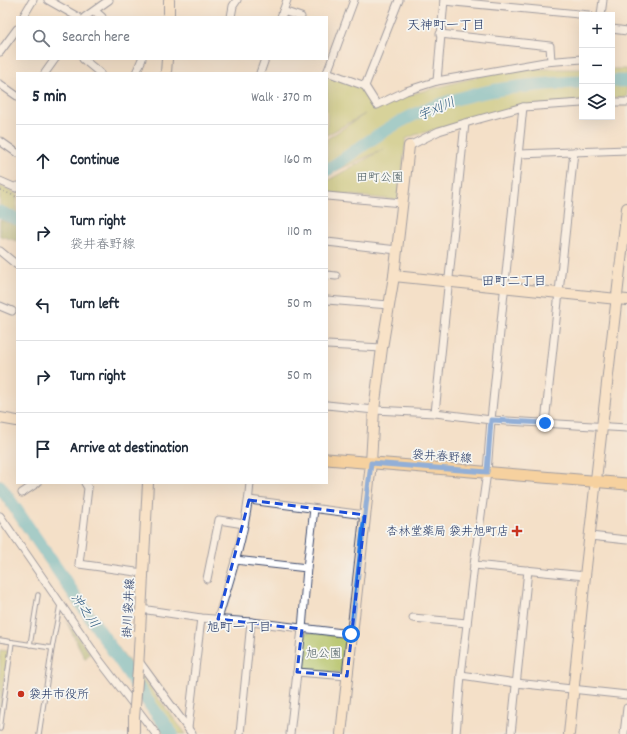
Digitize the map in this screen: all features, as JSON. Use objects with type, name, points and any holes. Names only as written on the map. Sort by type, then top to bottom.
[{"type":"main road","name":"袋井春野線","points":[[328,459],[627,484]]},
{"type":"street","points":[[24,16],[33,0]]},
{"type":"street","points":[[48,0],[76,16]]},
{"type":"street","points":[[86,16],[109,0]]},
{"type":"street","points":[[231,16],[233,6],[237,0]]},
{"type":"street","points":[[287,0],[282,14],[295,16]]},
{"type":"street","points":[[327,72],[354,0]]},
{"type":"street","points":[[365,86],[399,0]]},
{"type":"street","points":[[601,12],[603,0]]},
{"type":"street","points":[[437,81],[444,1],[579,14]]},
{"type":"street","points":[[163,16],[169,2]]},
{"type":"street","points":[[169,2],[169,16]]},
{"type":"street","points":[[95,10],[101,16]]},
{"type":"street","points":[[615,29],[627,31]]},
{"type":"street","points":[[0,52],[3,43],[16,30]]},
{"type":"street","points":[[440,34],[550,46],[551,61]]},
{"type":"street","points":[[328,73],[365,86],[377,105],[406,91],[437,81],[551,61],[579,59]]},
{"type":"street","points":[[46,72],[54,60]]},
{"type":"street","points":[[84,60],[97,72]]},
{"type":"street","points":[[136,72],[142,60]]},
{"type":"street","points":[[165,60],[166,72]]},
{"type":"street","points":[[260,72],[264,60]]},
{"type":"street","points":[[0,84],[16,95]]},
{"type":"street","points":[[615,102],[627,102]]},
{"type":"street","points":[[341,734],[371,463],[374,410],[382,348],[394,276],[409,146],[439,131],[465,122],[523,107],[579,103]]},
{"type":"street","points":[[456,734],[467,622],[487,472],[523,107]]},
{"type":"street","points":[[435,413],[465,122]]},
{"type":"street","points":[[0,141],[16,152]]},
{"type":"street","points":[[519,154],[627,150]]},
{"type":"street","points":[[545,423],[574,152]]},
{"type":"street","points":[[0,181],[16,188]]},
{"type":"street","points":[[328,196],[402,203]]},
{"type":"street","points":[[569,734],[575,690],[585,576],[627,208]]},
{"type":"street","points":[[328,242],[397,250]]},
{"type":"street","points":[[0,251],[16,264]]},
{"type":"street","points":[[328,275],[336,276]]},
{"type":"street","points":[[394,276],[627,300]]},
{"type":"street","points":[[328,300],[389,305]]},
{"type":"street","points":[[0,306],[12,311]]},
{"type":"street","points":[[328,345],[382,348]]},
{"type":"street","points":[[328,404],[374,410],[435,413],[491,420],[627,428]]},
{"type":"street","points":[[0,418],[16,421]]},
{"type":"street","points":[[22,493],[36,484]]},
{"type":"street","points":[[86,484],[88,488],[80,564],[143,573]]},
{"type":"street","name":"掛川袋井線","points":[[134,734],[148,484]]},
{"type":"street","points":[[218,619],[244,524],[249,500],[250,484]]},
{"type":"street","points":[[249,500],[365,515]]},
{"type":"street","points":[[290,734],[314,509]]},
{"type":"street","points":[[0,516],[100,661],[156,734]]},
{"type":"street","points":[[207,579],[219,520],[244,524]]},
{"type":"street","points":[[590,536],[627,540]]},
{"type":"street","points":[[235,560],[307,568]]},
{"type":"street","points":[[474,565],[585,576]]},
{"type":"street","points":[[511,734],[528,570]]},
{"type":"street","points":[[141,610],[351,634]]},
{"type":"street","points":[[190,731],[201,618]]},
{"type":"street","points":[[413,618],[467,622]]},
{"type":"street","points":[[240,734],[251,622]]},
{"type":"street","points":[[138,664],[190,731]]},
{"type":"street","points":[[297,672],[347,676]]},
{"type":"street","points":[[461,675],[516,683],[627,695]]},
{"type":"street","points":[[624,734],[627,708]]},
{"type":"lane","points":[[30,645],[38,595]]},
{"type":"lane","points":[[39,734],[52,648],[61,604]]},
{"type":"lane","points":[[0,640],[52,648]]},
{"type":"lane","points":[[0,729],[12,642]]},
{"type":"path","points":[[0,190],[16,197]]},
{"type":"highlighted area","points":[[249,500],[365,515],[347,676],[297,672],[302,629],[218,619]]},
{"type":"green space","name":"田町公園","points":[[507,69],[579,69],[579,101],[523,107],[415,135],[406,139],[399,198],[397,200],[328,193],[328,180],[384,149],[328,175],[328,138],[365,114],[328,134],[328,78],[330,77],[363,89],[373,109],[385,101]]},
{"type":"green space","points":[[615,69],[627,69],[627,97],[615,98]]},
{"type":"green space","points":[[0,186],[16,194],[16,225],[0,218]]},
{"type":"green space","points":[[0,220],[16,225],[16,241],[0,236]]},
{"type":"green space","points":[[0,479],[110,637],[186,734],[164,734],[0,497]]},
{"type":"green space","points":[[66,621],[90,653],[85,659]]},
{"type":"green space","name":"旭公園","points":[[307,632],[346,636],[348,638],[345,670],[342,673],[303,670],[301,667],[304,635]]},
{"type":"green space","points":[[0,650],[8,651],[0,713]]},
{"type":"waterway","name":"宇刈川","points":[[615,81],[627,81]]},
{"type":"waterway","name":"宇刈川","points":[[328,169],[375,137],[413,115],[459,98],[507,88],[579,82]]},
{"type":"waterway","name":"宇刈川","points":[[0,212],[16,219]]},
{"type":"waterway","name":"沖之川","points":[[0,486],[151,706],[172,734]]},
{"type":"place","name":"杏林堂薬局 袋井旭町店","points":[[517,531]]},
{"type":"place","name":"袋井市役所","points":[[21,694]]},
{"type":"district","name":"天神町一丁目","points":[[446,24]]},
{"type":"district","name":"田町二丁目","points":[[514,280]]},
{"type":"district","name":"旭町一丁目","points":[[239,626]]},
{"type":"route","points":[[351,634],[371,463],[487,472],[491,420],[545,423]]}]
